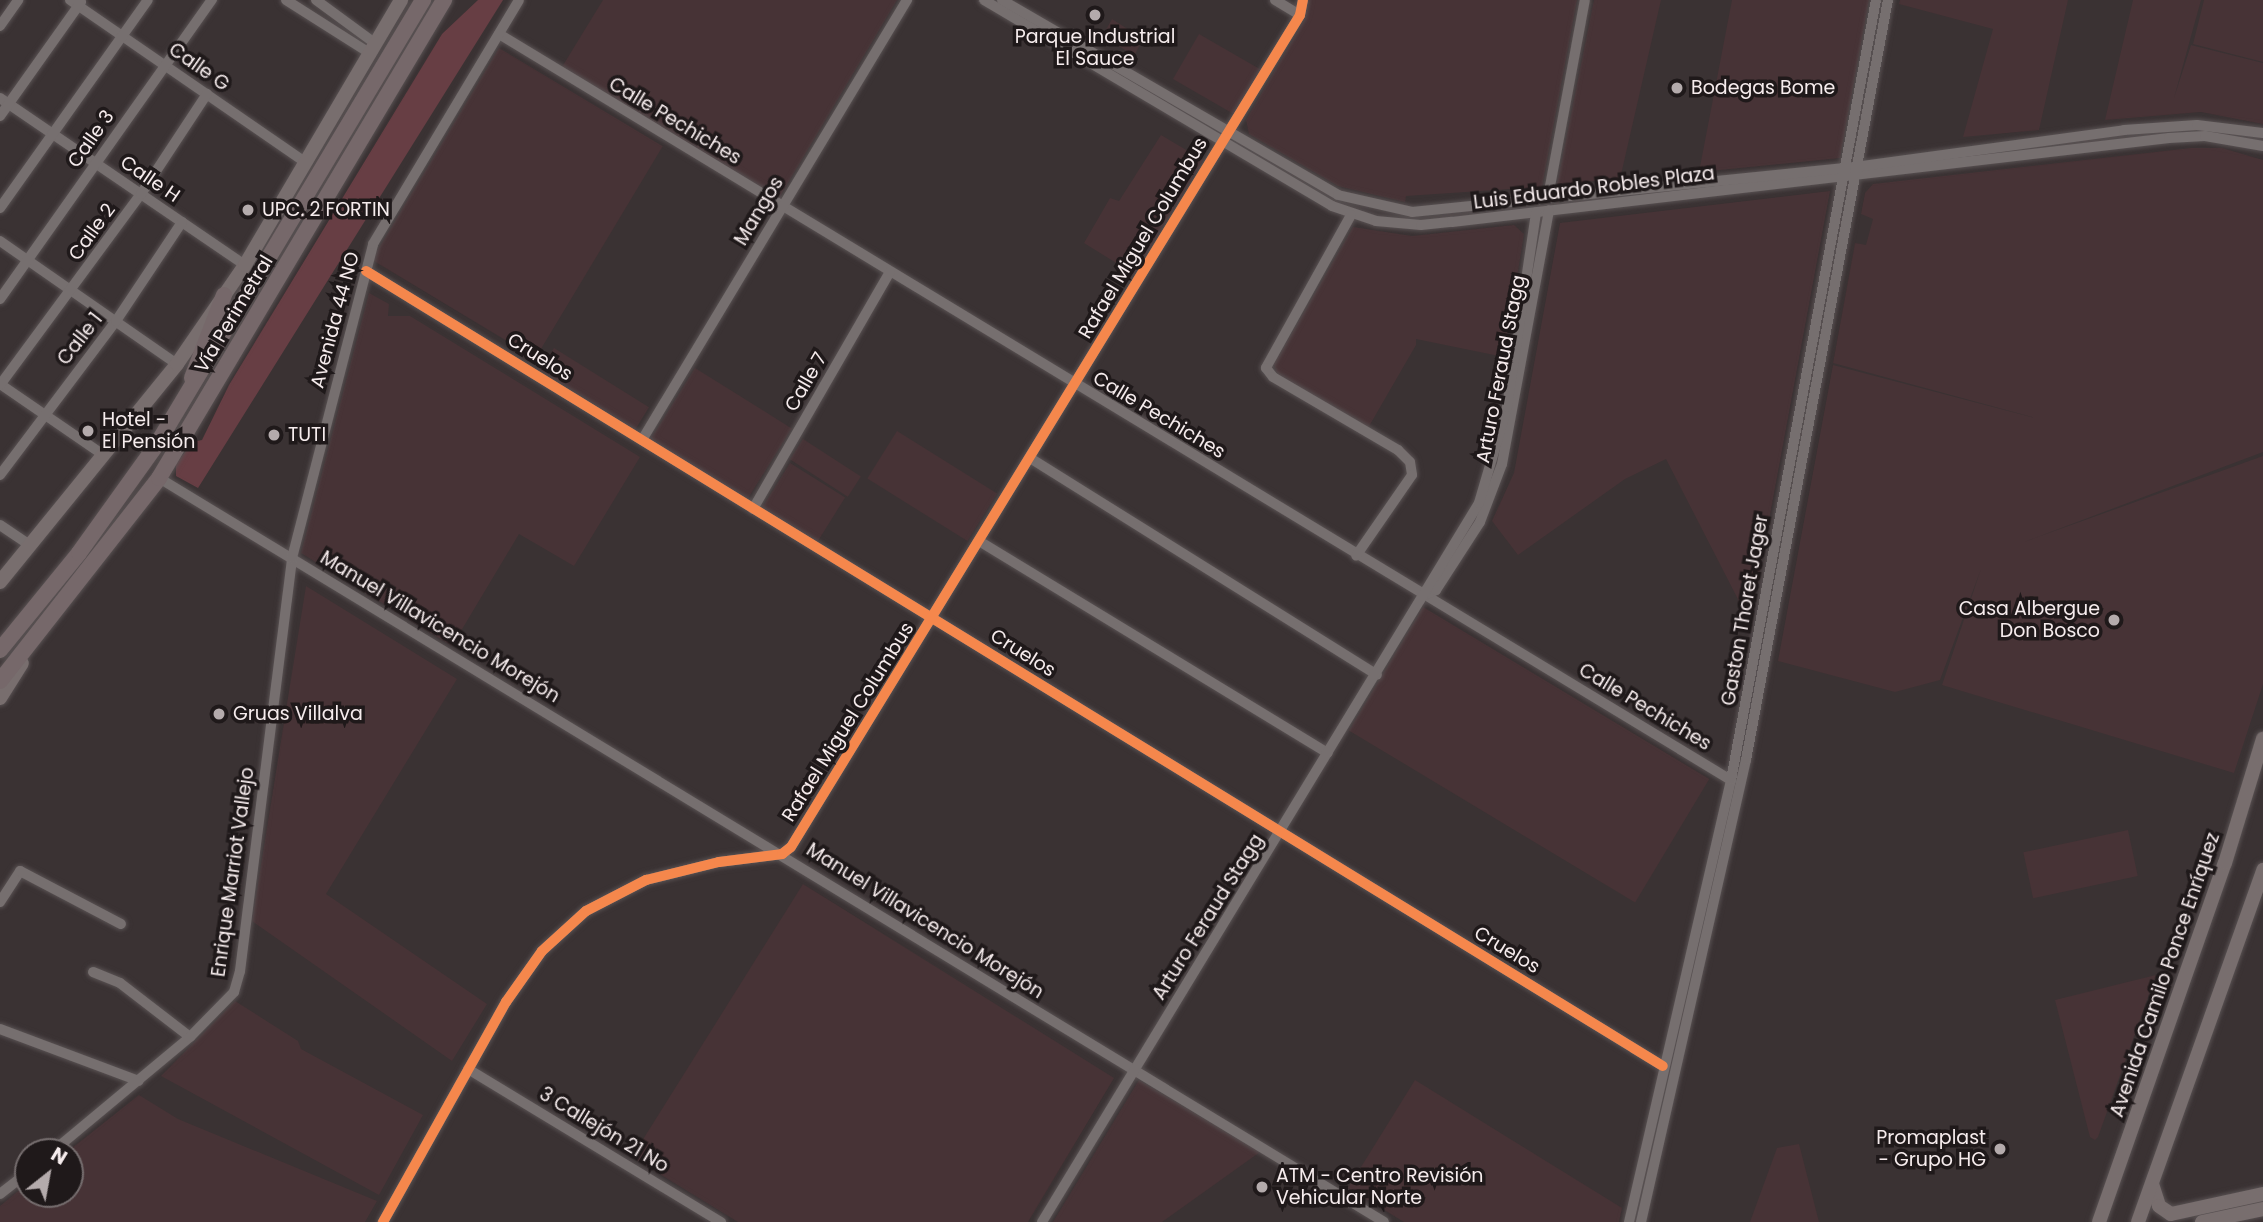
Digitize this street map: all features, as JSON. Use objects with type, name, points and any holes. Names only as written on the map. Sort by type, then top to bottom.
[{"type":"highway","name":"Vía Perimetral","points":[[0,650],[47,593],[180,409],[423,0]]},
{"type":"highway","name":"Vía Perimetral","points":[[0,681],[40,635],[159,478],[444,0]]},
{"type":"highway","points":[[180,409],[224,295]]},
{"type":"main road","name":"Vía Perimetral","points":[[0,582],[28,544],[177,364],[245,265],[401,0]]},
{"type":"main road","name":"Vía Perimetral","points":[[0,637],[47,593]]},
{"type":"main road","name":"Vía Perimetral","points":[[0,698],[40,635]]},
{"type":"main road","name":"Avenida Camilo Ponce Enríquez","points":[[2099,1222],[2225,863],[2263,739]]},
{"type":"main road","points":[[2138,1222],[2263,870]]},
{"type":"main road","points":[[2218,991],[2263,887]]},
{"type":"main road","points":[[2152,1184],[2159,1206],[2171,1214],[2263,1194]]},
{"type":"main road","points":[[2202,1222],[2263,1209]]},
{"type":"street","points":[[0,26],[18,0]]},
{"type":"street","points":[[0,208],[148,0]]},
{"type":"street","name":"Calle 3","points":[[0,299],[212,0]]},
{"type":"street","points":[[286,0],[374,49]]},
{"type":"street","points":[[316,0],[374,49]]},
{"type":"street","name":"Avenida 44 NO","points":[[292,558],[373,244],[519,0]]},
{"type":"street","name":"Mangos","points":[[642,440],[907,0]]},
{"type":"street","name":"Luis Eduardo Robles Plaza","points":[[984,0],[1222,143],[1351,215],[1421,225],[1850,171],[2124,130],[2197,124],[2263,133]]},
{"type":"street","name":"Luis Eduardo Robles Plaza","points":[[1002,0],[1229,132],[1358,203],[1412,212],[2169,138],[2205,136],[2263,146]]},
{"type":"street","points":[[1275,0],[1300,16]]},
{"type":"street","name":"Rafael Miguel Columbus","points":[[782,854],[932,618],[1300,16],[1303,0]]},
{"type":"street","points":[[1548,197],[1585,0]]},
{"type":"street","name":"Gaston Thoret Jager","points":[[1641,1222],[1742,780],[1850,171],[1877,0]]},
{"type":"street","name":"Gaston Thoret Jager","points":[[1629,1222],[1662,1066],[1731,780],[1850,171],[1888,0]]},
{"type":"street","points":[[0,116],[4,101],[77,2]]},
{"type":"street","name":"Calle G","points":[[77,2],[306,163]]},
{"type":"street","name":"Calle Pechiches","points":[[499,34],[1356,556],[1731,780]]},
{"type":"street","name":"Calle 2","points":[[0,384],[141,194],[206,94]]},
{"type":"street","name":"Calle H","points":[[4,101],[245,265]]},
{"type":"street","name":"Arturo Feraud Stagg","points":[[1425,596],[1436,590],[1480,522],[1502,464],[1549,210]]},
{"type":"street","name":"Arturo Feraud Stagg","points":[[1042,1222],[1425,596],[1427,584],[1479,503],[1495,462],[1536,212]]},
{"type":"street","points":[[1351,215],[1266,368],[1273,377],[1398,450],[1410,462],[1412,475],[1356,556]]},
{"type":"street","name":"Calle 1","points":[[0,475],[116,321],[181,222]]},
{"type":"street","points":[[0,241],[73,289],[177,364]]},
{"type":"street","name":"Cruelos","points":[[366,271],[1662,1066]]},
{"type":"street","name":"Calle 7","points":[[753,509],[890,272]]},
{"type":"street","points":[[0,384],[102,454]]},
{"type":"street","points":[[1030,458],[1377,675]]},
{"type":"street","name":"Manuel Villavicencio Morejón","points":[[159,478],[1384,1222]]},
{"type":"street","points":[[0,525],[28,544]]},
{"type":"street","points":[[979,541],[1328,753]]},
{"type":"street","name":"Enrique Marriot Vallejo","points":[[69,1138],[190,1037],[228,999],[240,971],[292,558]]},
{"type":"street","points":[[383,1222],[506,1002],[542,951],[586,911],[646,880],[719,862],[782,854]]},
{"type":"street","points":[[0,902],[17,872],[121,924]]},
{"type":"street","points":[[93,972],[120,983],[190,1037]]},
{"type":"street","points":[[0,1029],[139,1081]]},
{"type":"street","name":"3 Callejón 21 No","points":[[468,1069],[721,1222]]},
{"type":"street","points":[[0,1195],[14,1183]]},
{"type":"shaded area","points":[[478,0],[503,0],[198,488],[176,476],[176,464],[192,442],[202,440],[229,385],[442,34]]},
{"type":"shaded area","points":[[603,0],[897,0],[779,198],[562,67]]},
{"type":"shaded area","points":[[1308,0],[1577,0],[1542,187],[1406,196],[1405,202],[1338,186],[1249,134],[1246,120],[1304,21]]},
{"type":"shaded area","points":[[1594,0],[1661,0],[1620,179],[1557,184]]},
{"type":"shaded area","points":[[1732,0],[1869,0],[1840,158],[1699,172]]},
{"type":"shaded area","points":[[1900,0],[2068,0],[2039,130],[1963,137],[1993,29],[1899,4]]},
{"type":"shaded area","points":[[2133,0],[2201,0],[2174,98],[2191,45],[2263,63],[2263,124],[2201,112],[2105,120]]},
{"type":"shaded area","points":[[2204,0],[2263,0],[2263,62],[2193,44]]},
{"type":"shaded area","points":[[1112,19],[1143,39],[1134,56],[1119,46],[1125,37],[1119,44],[1103,35]]},
{"type":"shaded area","points":[[1199,34],[1262,70],[1236,116],[1173,79]]},
{"type":"shaded area","points":[[499,48],[663,146],[536,358],[372,260]]},
{"type":"shaded area","points":[[1161,135],[1203,160],[1134,274],[1084,243],[1110,198],[1119,201]]},
{"type":"shaded area","points":[[2191,148],[2222,148],[2263,160],[2263,452],[2024,542],[2263,456],[2263,684],[2234,773],[1942,685],[1981,569],[1940,680],[1895,692],[1778,661],[1833,365],[2043,420],[1833,363],[1855,243],[1866,245],[1873,219],[1861,214],[1865,193],[1873,184]]},
{"type":"shaded area","points":[[1830,191],[1752,612],[1744,611],[1666,459],[1625,479],[1518,555],[1492,521],[1514,473],[1560,223]]},
{"type":"shaded area","points":[[1514,225],[1524,234],[1504,357],[1416,339],[1416,345],[1368,428],[1277,374],[1274,364],[1353,227],[1412,236]]},
{"type":"shaded area","points":[[369,293],[389,304],[388,316],[410,316],[640,457],[574,566],[519,534],[452,646],[301,553]]},
{"type":"shaded area","points":[[554,348],[649,407],[635,429],[540,370]]},
{"type":"shaded area","points":[[695,368],[792,428],[746,501],[649,441]]},
{"type":"shaded area","points":[[897,431],[997,494],[967,541],[867,478]]},
{"type":"shaded area","points":[[803,439],[861,477],[848,497],[790,459]]},
{"type":"shaded area","points":[[790,463],[845,497],[815,545],[760,510]]},
{"type":"shaded area","points":[[306,586],[457,679],[326,894],[487,1004],[452,1061],[252,921]]},
{"type":"shaded area","points":[[1423,607],[1709,779],[1635,902],[1349,730]]},
{"type":"shaded area","points":[[2128,830],[2138,876],[2033,898],[2023,852]]},
{"type":"shaded area","points":[[803,884],[1114,1078],[1028,1222],[738,1222],[632,1157]]},
{"type":"shaded area","points":[[2156,975],[2095,1140],[2090,1137],[2055,1000]]},
{"type":"shaded area","points":[[235,1001],[298,1041],[301,1049],[423,1115],[379,1195],[161,1076]]},
{"type":"shaded area","points":[[1139,1080],[1260,1152],[1162,1222],[1053,1222]]},
{"type":"shaded area","points":[[1415,1080],[1622,1208],[1619,1222],[1404,1222],[1348,1188]]},
{"type":"shaded area","points":[[139,1095],[178,1119],[377,1201],[365,1222],[0,1222],[0,1206],[14,1194],[14,1208],[84,1208],[84,1139]]},
{"type":"shaded area","points":[[1799,1144],[1819,1222],[1750,1222],[1777,1148]]},
{"type":"cycle path","points":[[383,1222],[506,1002],[542,951],[586,911],[646,880],[719,862],[782,854],[791,847],[1300,15],[1303,0]]},
{"type":"cycle path","points":[[366,271],[1663,1066]]},
{"type":"place","name":"Parque Industrial El Sauce","points":[[1095,15]]},
{"type":"place","name":"Bodegas Bome","points":[[1677,88]]},
{"type":"place","name":"UPC. 2 FORTIN","points":[[248,210]]},
{"type":"place","name":"Hotel - El Pensión","points":[[88,431]]},
{"type":"place","name":"TUTI","points":[[274,435]]},
{"type":"place","name":"Casa Albergue Don Bosco","points":[[2114,620]]},
{"type":"place","name":"Gruas Villalva","points":[[219,714]]},
{"type":"place","name":"Promaplast - Grupo HG","points":[[2000,1149]]},
{"type":"place","name":"ATM - Centro Revisión Vehicular Norte","points":[[1262,1187]]}]
